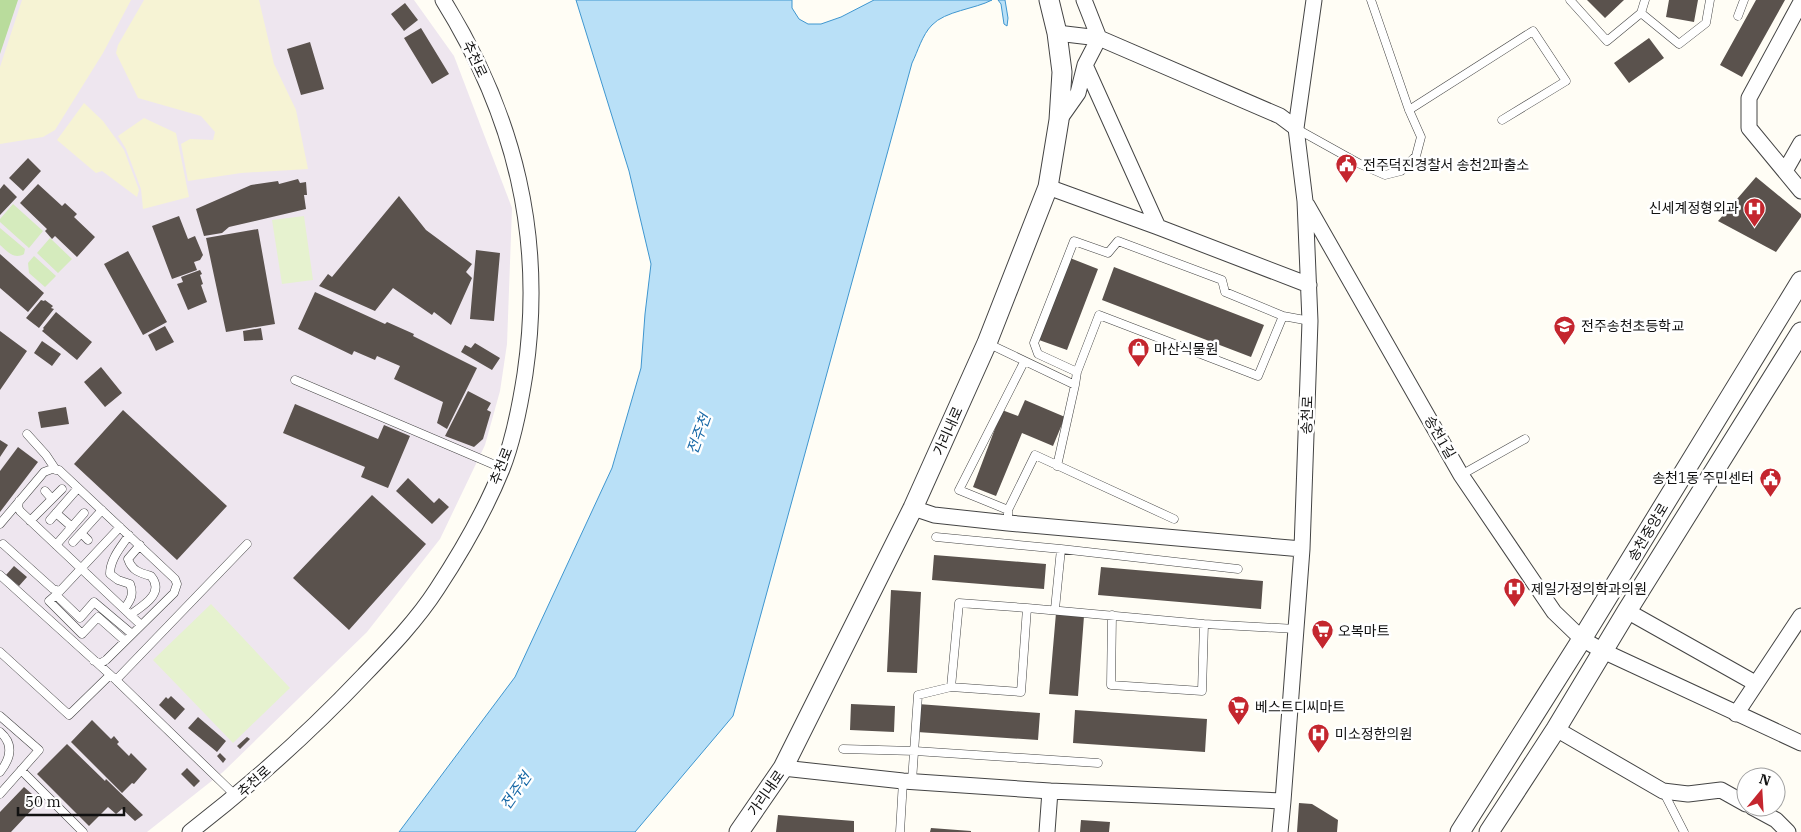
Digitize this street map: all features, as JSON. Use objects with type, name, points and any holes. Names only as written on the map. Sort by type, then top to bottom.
[{"type":"street","name":"추천로","points":[[190,832],[236,796],[302,737],[392,647],[436,592],[475,529],[502,468],[513,434],[522,397],[529,347],[532,271],[520,184],[506,130],[463,32],[443,0]]},
{"type":"street","name":"가리내로","points":[[739,832],[784,768],[913,508],[987,344],[1048,187],[1059,120],[1062,72],[1057,33],[1049,0]]},
{"type":"street","points":[[1059,120],[1078,93],[1085,64],[1099,38],[1084,0]]},
{"type":"street","name":"송천로","points":[[1280,832],[1284,800],[1302,549],[1310,321],[1305,201],[1296,128],[1314,0]]},
{"type":"street","points":[[1801,2],[1749,98],[1749,128],[1801,191]]},
{"type":"street","points":[[1057,33],[1099,38],[1280,116],[1296,128]]},
{"type":"street","points":[[1085,64],[1158,227]]},
{"type":"street","points":[[1784,171],[1801,143]]},
{"type":"street","points":[[1048,187],[1309,285]]},
{"type":"street","name":"송천1길","points":[[1305,201],[1461,475],[1554,612],[1582,639],[1603,651],[1801,743]]},
{"type":"street","name":"송천중앙로","points":[[1460,832],[1799,288]]},
{"type":"street","name":"송천중앙로","points":[[1493,830],[1801,332]]},
{"type":"street","points":[[913,508],[934,515],[1008,516],[1302,549]]},
{"type":"street","points":[[1627,611],[1755,683]]},
{"type":"street","points":[[1736,714],[1801,616]]},
{"type":"street","points":[[1556,730],[1663,792],[1688,794],[1721,790],[1736,798]]},
{"type":"street","points":[[784,768],[907,781],[1050,791],[1284,800]]},
{"type":"street","points":[[1047,832],[1050,791]]},
{"type":"street","points":[[1770,817],[1788,832]]},
{"type":"lane","points":[[1296,128],[1360,164],[1385,175],[1401,171],[1416,156],[1421,137],[1408,110],[1371,0]]},
{"type":"lane","points":[[1570,0],[1607,41],[1641,13],[1644,0]]},
{"type":"lane","points":[[1641,13],[1679,44],[1706,23],[1710,0]]},
{"type":"lane","points":[[1738,16],[1744,0]]},
{"type":"lane","points":[[1408,110],[1533,31],[1566,81],[1502,120]]},
{"type":"lane","points":[[1077,372],[1038,354],[1034,343],[1074,241],[1108,254],[1118,241],[1222,280],[1225,292],[1283,316],[1310,321]]},
{"type":"lane","points":[[1057,466],[1077,372],[1099,315],[1258,376],[1283,316]]},
{"type":"lane","points":[[987,344],[1075,385]]},
{"type":"lane","points":[[1024,362],[959,490],[1008,516],[1035,455],[1174,519]]},
{"type":"lane","points":[[295,380],[502,468]]},
{"type":"lane","points":[[27,434],[46,455],[56,470]]},
{"type":"lane","points":[[1461,475],[1525,439]]},
{"type":"lane","points":[[0,524],[44,472],[59,470],[176,579],[177,584],[174,593],[106,660],[101,662],[94,661]]},
{"type":"lane","points":[[50,520],[78,488]]},
{"type":"lane","points":[[30,521],[62,489]]},
{"type":"lane","points":[[45,491],[52,499]]},
{"type":"lane","points":[[19,501],[18,507],[20,511],[141,625]]},
{"type":"lane","points":[[73,542],[102,510]]},
{"type":"lane","points":[[56,513],[75,524]]},
{"type":"lane","points":[[56,545],[84,513]]},
{"type":"lane","points":[[70,514],[75,524]]},
{"type":"lane","points":[[120,527],[49,601],[82,634],[98,618],[125,641]]},
{"type":"lane","points":[[81,533],[88,540]]},
{"type":"lane","points":[[127,612],[133,592],[130,584],[118,580],[110,574],[110,566],[129,536]]},
{"type":"lane","points":[[936,537],[1238,568]]},
{"type":"lane","points":[[3,544],[58,593],[80,618],[94,602],[132,634]]},
{"type":"lane","points":[[0,652],[69,715],[113,677],[247,544]]},
{"type":"lane","points":[[127,612],[149,601],[156,590],[156,582],[151,576],[138,573],[130,566],[128,559],[140,545]]},
{"type":"lane","points":[[1055,609],[1061,549]]},
{"type":"lane","points":[[0,575],[113,677],[236,796]]},
{"type":"lane","points":[[951,687],[959,603],[1055,609],[1204,624],[1296,629]]},
{"type":"lane","points":[[900,832],[907,781],[915,750],[918,695],[951,687],[1021,692],[1027,608]]},
{"type":"lane","points":[[1112,614],[1111,685],[1202,692],[1204,624]]},
{"type":"lane","points":[[0,716],[39,750],[0,794]]},
{"type":"lane","points":[[0,732],[7,738],[10,750],[5,765],[0,772]]},
{"type":"lane","points":[[843,749],[915,750],[1098,763]]},
{"type":"lane","points":[[21,770],[83,832]]},
{"type":"lane","points":[[1663,792],[1684,832]]},
{"type":"shaded area","points":[[0,0],[414,0],[454,56],[512,208],[507,344],[500,391],[485,445],[440,539],[367,632],[223,772],[147,832],[0,832]]},
{"type":"shaded area","points":[[22,0],[131,0],[103,53],[55,130],[43,137],[0,144],[0,67]]},
{"type":"shaded area","points":[[144,0],[259,0],[274,64],[296,110],[308,169],[241,173],[188,181],[181,144],[190,139],[213,140],[215,132],[201,116],[138,98],[116,53],[118,45]]},
{"type":"shaded area","points":[[84,103],[103,121],[124,150],[139,190],[137,197],[102,171],[96,173],[57,140]]},
{"type":"shaded area","points":[[144,118],[176,133],[189,197],[143,209],[141,189],[126,149],[118,136]]},
{"type":"green space","points":[[0,0],[18,0],[0,54]]},
{"type":"green space","points":[[13,204],[43,231],[29,248],[0,222],[0,219]]},
{"type":"green space","points":[[304,216],[313,280],[282,284],[272,220]]},
{"type":"green space","points":[[0,228],[25,249],[24,254],[20,256],[14,255],[0,245]]},
{"type":"green space","points":[[50,238],[72,259],[58,273],[37,253]]},
{"type":"green space","points":[[34,256],[56,276],[45,287],[29,273],[28,263]]},
{"type":"green space","points":[[211,604],[290,688],[233,743],[153,660]]},
{"type":"water","name":"전주천","points":[[576,0],[792,0],[792,8],[799,19],[808,24],[821,24],[841,17],[874,0],[992,0],[952,13],[938,20],[926,33],[912,63],[733,716],[635,832],[399,832],[515,677],[612,468],[641,368],[651,264],[629,171]]},
{"type":"water","points":[[998,0],[1005,0],[1008,18],[1007,26],[1004,24],[1001,4]]},
{"type":"building","points":[[1587,0],[1624,0],[1605,18]]},
{"type":"building","points":[[1669,0],[1698,0],[1694,22],[1666,17]]},
{"type":"building","points":[[1756,0],[1785,0],[1742,77],[1720,65]]},
{"type":"building","points":[[405,3],[418,20],[404,31],[391,14]]},
{"type":"building","points":[[421,28],[449,74],[432,84],[404,38]]},
{"type":"building","points":[[1649,38],[1664,58],[1629,83],[1614,63]]},
{"type":"building","points":[[310,42],[324,89],[301,95],[287,49]]},
{"type":"building","points":[[28,158],[41,171],[23,191],[9,178]]},
{"type":"building","points":[[1756,177],[1801,214],[1801,217],[1776,252],[1718,221]]},
{"type":"building","points":[[298,179],[300,183],[306,182],[307,195],[304,195],[306,209],[229,227],[222,233],[204,236],[196,209],[251,185],[278,181],[279,184]]},
{"type":"building","points":[[4,184],[17,197],[0,215],[0,189]]},
{"type":"building","points":[[38,184],[62,206],[65,203],[77,214],[74,217],[95,237],[77,257],[55,236],[52,239],[45,231],[47,229],[20,203]]},
{"type":"building","points":[[399,196],[426,230],[472,264],[466,272],[472,278],[451,325],[434,312],[432,315],[393,288],[375,311],[319,286],[328,274],[332,277]]},
{"type":"building","points":[[179,216],[188,239],[195,236],[203,255],[200,260],[194,262],[197,270],[172,279],[152,226]]},
{"type":"building","points":[[258,229],[275,324],[226,332],[206,238]]},
{"type":"building","points":[[476,250],[500,253],[494,321],[470,319]]},
{"type":"building","points":[[128,251],[167,322],[143,335],[104,264]]},
{"type":"building","points":[[0,254],[44,293],[28,312],[0,288]]},
{"type":"building","points":[[1070,258],[1098,269],[1067,350],[1039,340]]},
{"type":"building","points":[[1114,267],[1264,325],[1251,357],[1102,300]]},
{"type":"building","points":[[200,270],[203,284],[201,285],[207,302],[188,310],[177,284],[183,282],[181,277]]},
{"type":"building","points":[[315,292],[385,324],[387,322],[414,334],[413,336],[477,368],[447,429],[437,423],[443,402],[394,379],[400,366],[377,356],[375,360],[354,351],[352,355],[298,329]]},
{"type":"building","points":[[41,300],[45,300],[54,309],[39,328],[26,318]]},
{"type":"building","points":[[56,312],[92,342],[77,360],[42,331]]},
{"type":"building","points":[[165,326],[174,342],[156,351],[148,335]]},
{"type":"building","points":[[261,328],[263,340],[244,341],[243,331]]},
{"type":"building","points":[[0,331],[27,351],[0,390]]},
{"type":"building","points":[[42,341],[61,354],[52,366],[34,353]]},
{"type":"building","points":[[475,343],[500,358],[492,370],[461,352],[465,345],[471,348]]},
{"type":"building","points":[[101,367],[122,393],[105,407],[84,382]]},
{"type":"building","points":[[468,391],[491,403],[487,410],[491,412],[483,439],[474,447],[445,436]]},
{"type":"building","points":[[1025,400],[1065,417],[1053,446],[1022,433],[996,496],[973,487],[1002,410],[1018,416]]},
{"type":"building","points":[[295,404],[378,439],[384,425],[410,436],[388,488],[361,477],[365,467],[283,433]]},
{"type":"building","points":[[66,407],[69,424],[41,428],[38,412]]},
{"type":"building","points":[[123,410],[227,506],[177,560],[74,464]]},
{"type":"building","points":[[0,440],[8,445],[0,457]]},
{"type":"building","points":[[18,447],[38,462],[0,512],[0,471]]},
{"type":"building","points":[[408,478],[434,503],[439,498],[449,507],[432,524],[396,491]]},
{"type":"building","points":[[372,495],[426,544],[349,630],[293,578]]},
{"type":"building","points":[[934,555],[1046,564],[1044,589],[932,580]]},
{"type":"building","points":[[14,566],[27,577],[19,586],[6,575]]},
{"type":"building","points":[[1101,567],[1263,581],[1261,609],[1098,595]]},
{"type":"building","points":[[891,590],[921,592],[917,673],[887,672]]},
{"type":"building","points":[[1056,613],[1084,616],[1078,696],[1049,694]]},
{"type":"building","points":[[171,696],[185,709],[175,720],[159,705],[166,697],[168,699]]},
{"type":"building","points":[[851,704],[895,706],[894,732],[850,730]]},
{"type":"building","points":[[918,704],[1040,713],[1038,740],[917,732]]},
{"type":"building","points":[[1075,710],[1207,719],[1205,752],[1073,743]]},
{"type":"building","points":[[198,717],[226,741],[217,752],[188,728]]},
{"type":"building","points":[[92,720],[111,739],[114,736],[119,742],[117,744],[129,756],[131,753],[147,769],[134,784],[132,783],[122,793],[71,742]]},
{"type":"building","points":[[247,737],[250,739],[240,749],[237,746]]},
{"type":"building","points":[[67,744],[143,815],[135,821],[122,809],[116,814],[108,807],[89,826],[37,774]]},
{"type":"building","points":[[220,753],[226,759],[223,763],[217,756]]},
{"type":"building","points":[[187,768],[200,781],[194,787],[181,774]]},
{"type":"building","points":[[24,787],[40,801],[11,832],[0,832],[0,812]]},
{"type":"building","points":[[1299,803],[1312,804],[1338,820],[1337,832],[1297,832]]},
{"type":"building","points":[[778,815],[854,821],[854,832],[776,832]]},
{"type":"building","points":[[1081,820],[1110,822],[1109,832],[1080,832]]},
{"type":"building","points":[[931,828],[971,831],[971,832],[930,832]]},
{"type":"place","name":"전주덕진경찰서 송천2파출소","points":[[1347,184]]},
{"type":"place","name":"신세계정형외과","points":[[1755,227]]},
{"type":"place","name":"전주송천초등학교","points":[[1565,345]]},
{"type":"place","name":"마산식물원","points":[[1138,368]]},
{"type":"place","name":"송천1동 주민센터","points":[[1770,497]]},
{"type":"place","name":"제일가정의학과의원","points":[[1515,608]]},
{"type":"place","name":"오복마트","points":[[1322,650]]},
{"type":"place","name":"베스트디씨마트","points":[[1239,726]]},
{"type":"place","name":"미소정한의원","points":[[1319,753]]}]
